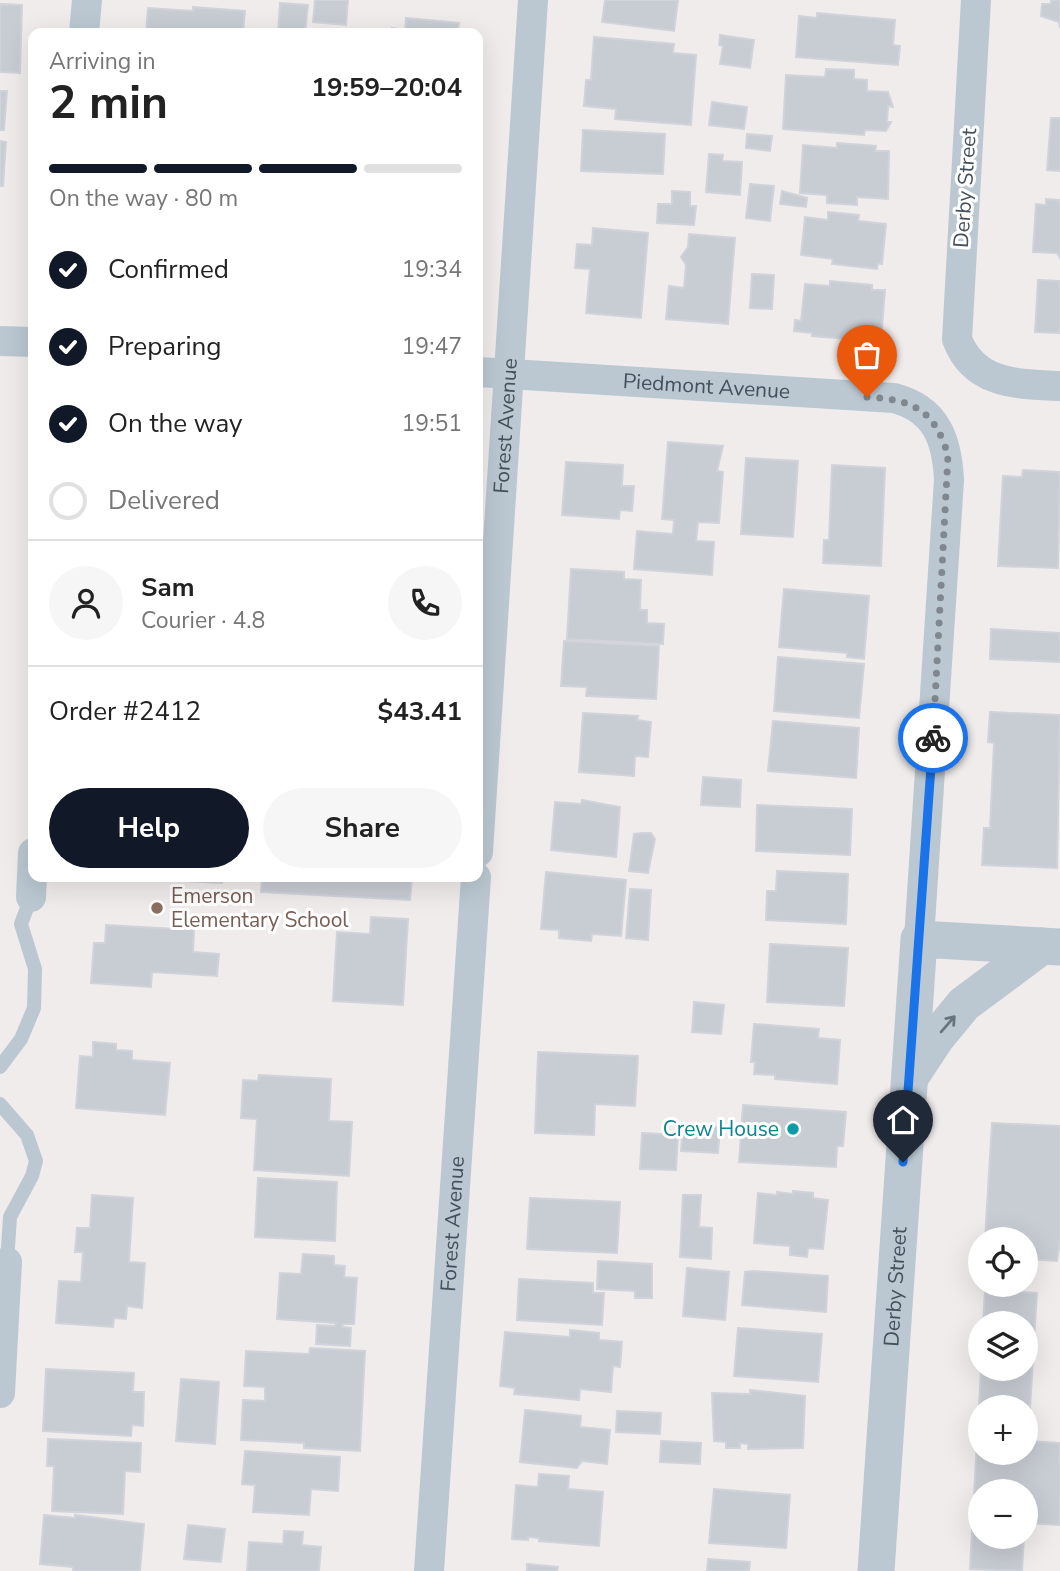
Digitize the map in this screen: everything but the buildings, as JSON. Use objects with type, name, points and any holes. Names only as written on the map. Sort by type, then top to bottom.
[{"type":"street","points":[[85,28],[87,0]]},
{"type":"street","name":"Forest Avenue","points":[[483,772],[533,0]]},
{"type":"street","name":"Derby Street","points":[[976,0],[956,330],[961,350],[977,370],[1007,382],[1060,386]]},
{"type":"street","points":[[0,341],[28,342]]},
{"type":"street","name":"Piedmont Avenue","points":[[483,372],[894,398],[914,405],[932,418]]},
{"type":"street","name":"Derby Street","points":[[876,1571],[949,480],[948,455],[943,436],[932,418]]},
{"type":"street","points":[[31,897],[32,882]]},
{"type":"street","name":"Forest Avenue","points":[[429,1571],[476,882]]},
{"type":"street","points":[[919,939],[1051,946]]},
{"type":"street","points":[[909,1080],[936,1038],[964,1004],[1051,946]]},
{"type":"street","points":[[0,1393],[7,1262]]},
{"type":"lane","points":[[0,1067],[21,1039],[34,1008],[35,969],[21,924],[31,897]]},
{"type":"lane","points":[[0,1104],[27,1135],[36,1161],[32,1176],[10,1217],[7,1262]]},
{"type":"way so far","points":[[867,397],[894,398],[914,405],[932,418],[943,436],[948,455],[949,480],[933,738]]},
{"type":"place","name":"Emerson Elementary School","points":[[157,908]]},
{"type":"place","name":"Crew House","points":[[793,1129]]},
{"type":"route","points":[[903,1162],[933,738]]}]
